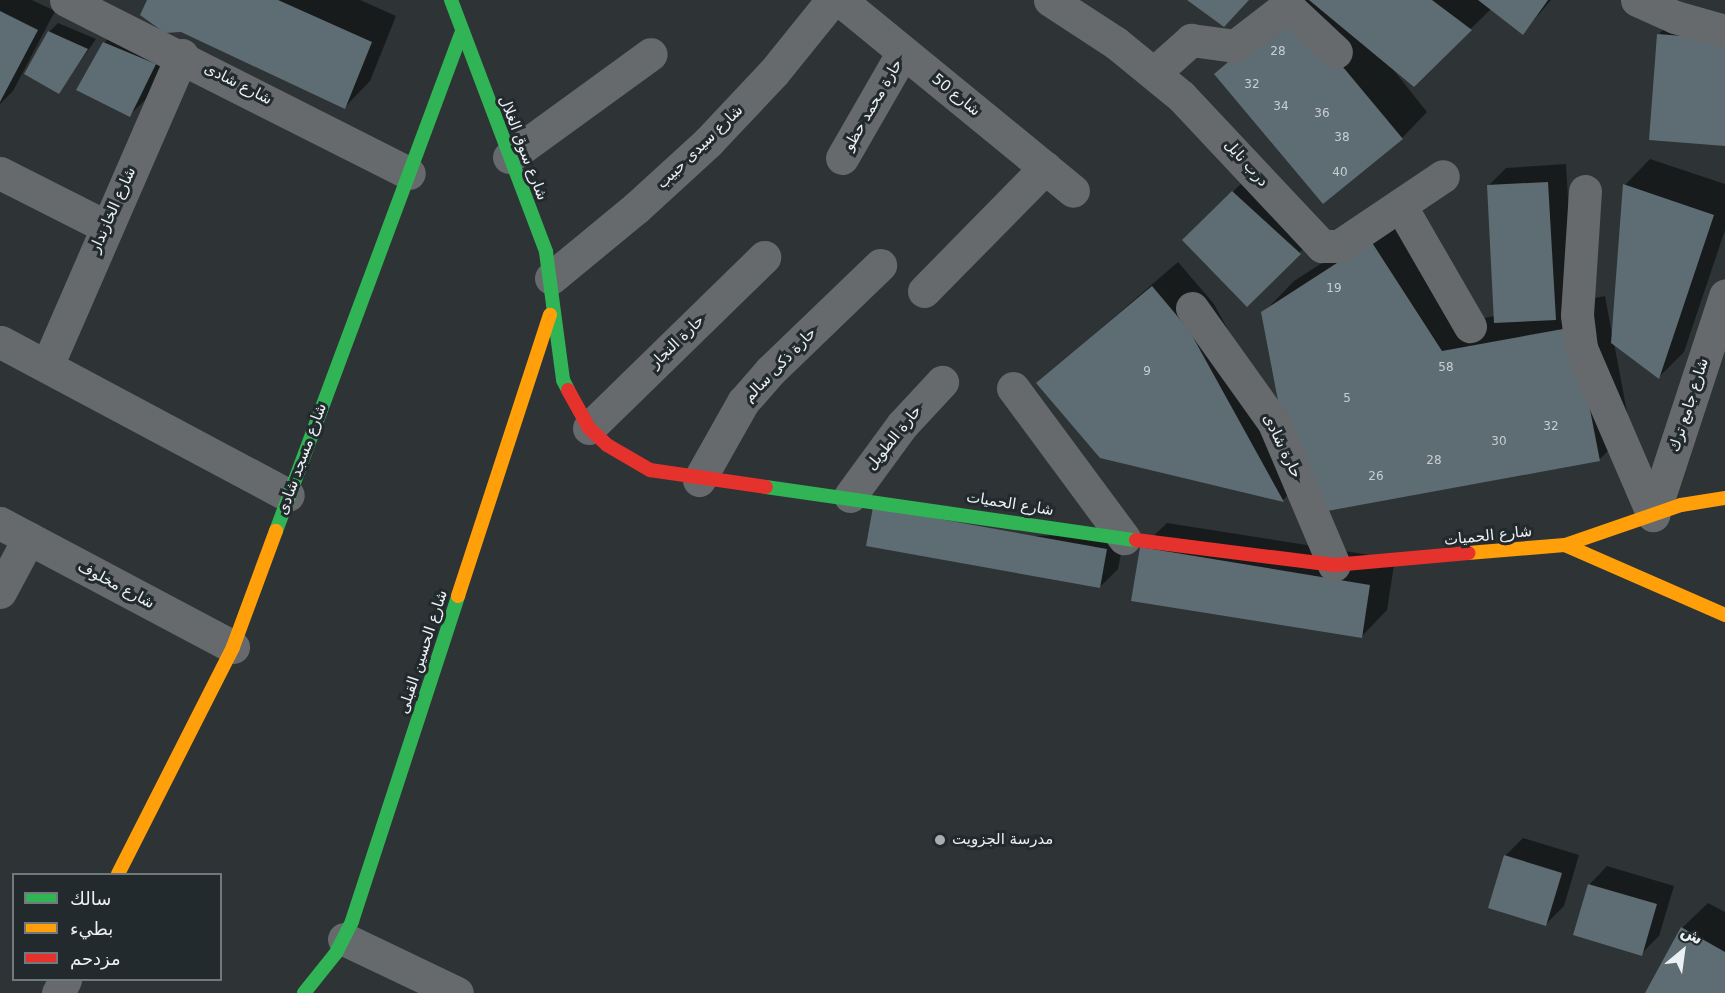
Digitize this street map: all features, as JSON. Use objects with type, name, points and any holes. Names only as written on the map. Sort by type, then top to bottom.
[{"type":"main road","name":"شارع سوق الغلال","points":[[451,0],[546,252],[551,278],[552,310]]},
{"type":"main road","name":"شارع مسجد شادى","points":[[119,873],[233,647],[462,34]]},
{"type":"main road","name":"شارع الحميات","points":[[552,310],[563,380],[589,428],[627,460],[650,470],[699,480],[850,496],[1258,558],[1334,565],[1564,545],[1681,505],[1725,498]]},
{"type":"main road","name":"شارع الحسين القبلى","points":[[304,993],[344,939],[552,310]]},
{"type":"main road","name":"شارع الحميات","points":[[1564,545],[1679,598],[1725,615]]},
{"type":"street","name":"شارع شادى","points":[[66,0],[182,55],[409,173]]},
{"type":"street","name":"شارع سيدى حبيب","points":[[551,278],[636,208],[708,142],[774,72],[832,0]]},
{"type":"street","name":"شارع 50","points":[[840,0],[1073,191]]},
{"type":"street","name":"درب نايل","points":[[1050,0],[1154,73],[1206,119],[1322,246],[1339,246],[1443,176]]},
{"type":"street","points":[[1637,0],[1675,17],[1725,31]]},
{"type":"street","points":[[1154,73],[1191,40],[1238,45],[1287,6],[1336,51]]},
{"type":"street","name":"حارة محمد حظو","points":[[842,158],[903,52]]},
{"type":"street","points":[[509,157],[651,54]]},
{"type":"street","name":"شارع الخازندار","points":[[47,366],[105,226],[182,55]]},
{"type":"street","points":[[924,291],[1045,168]]},
{"type":"street","points":[[0,173],[105,226]]},
{"type":"street","points":[[1585,191],[1577,315],[1581,348],[1653,515]]},
{"type":"street","points":[[1400,205],[1470,326]]},
{"type":"street","name":"حارة النجار","points":[[589,428],[764,257]]},
{"type":"street","name":"حارة ذكى سالم","points":[[699,480],[743,402],[770,371],[880,265]]},
{"type":"street","name":"شارع جامع ترك","points":[[1653,515],[1725,296]]},
{"type":"street","name":"حارة شادى","points":[[1192,308],[1274,423],[1334,565]]},
{"type":"street","points":[[1,342],[288,495]]},
{"type":"street","name":"حارة الطويل","points":[[850,496],[891,437],[942,382]]},
{"type":"street","points":[[1013,388],[1124,538]]},
{"type":"street","name":"شارع مخلوف","points":[[0,523],[233,647]]},
{"type":"street","points":[[0,592],[28,538]]},
{"type":"street","points":[[344,939],[457,993]]},
{"type":"building","points":[[147,0],[278,0],[372,42],[345,109],[181,32],[165,33],[140,15]]},
{"type":"building","points":[[1187,0],[1249,0],[1224,27]]},
{"type":"building","points":[[1309,0],[1432,0],[1472,30],[1414,87]]},
{"type":"building","points":[[1478,0],[1548,0],[1523,35]]},
{"type":"building","points":[[1293,7],[1403,139],[1323,204],[1214,74]]},
{"type":"building","points":[[0,11],[38,30],[0,102]]},
{"type":"building","points":[[48,31],[88,49],[59,94],[24,74]]},
{"type":"building","points":[[1657,34],[1725,39],[1725,146],[1649,140]]},
{"type":"building","points":[[103,42],[156,64],[130,117],[76,90]]},
{"type":"building","points":[[1548,182],[1556,320],[1494,323],[1487,185]]},
{"type":"building","points":[[1623,184],[1714,215],[1659,379],[1611,343]]},
{"type":"building","points":[[1232,191],[1301,254],[1247,307],[1182,240]]},
{"type":"building","points":[[1371,241],[1442,351],[1574,327],[1600,461],[1300,516],[1261,312]]},
{"type":"building","points":[[1152,286],[1189,330],[1284,502],[1100,458],[1036,383]]},
{"type":"building","points":[[873,507],[1107,549],[1100,588],[866,546]]},
{"type":"building","points":[[1140,547],[1370,585],[1362,638],[1131,601]]},
{"type":"building","points":[[1504,855],[1562,873],[1546,926],[1488,908]]},
{"type":"building","points":[[1588,884],[1657,904],[1642,956],[1573,935]]},
{"type":"building","points":[[1681,927],[1725,952],[1725,993],[1645,993]]},
{"type":"traffic: fast","points":[[451,0],[546,252],[563,380],[568,390]]},
{"type":"traffic: fast","points":[[276,531],[461,34]]},
{"type":"traffic: fast","points":[[766,487],[1136,540]]},
{"type":"traffic: fast","points":[[304,993],[336,953],[352,921],[458,596]]},
{"type":"traffic: slow","points":[[458,596],[550,315]]},
{"type":"traffic: slow","points":[[1468,553],[1565,545],[1681,505],[1725,498]]},
{"type":"traffic: slow","points":[[119,873],[233,647],[276,531]]},
{"type":"traffic: slow","points":[[1565,545],[1725,615]]},
{"type":"traffic: jam","points":[[568,390],[589,428],[607,445],[650,470],[766,487]]},
{"type":"traffic: jam","points":[[1136,540],[1334,565],[1468,553]]},
{"type":"place","name":"مدرسة الجزويت","points":[[940,840]]}]
